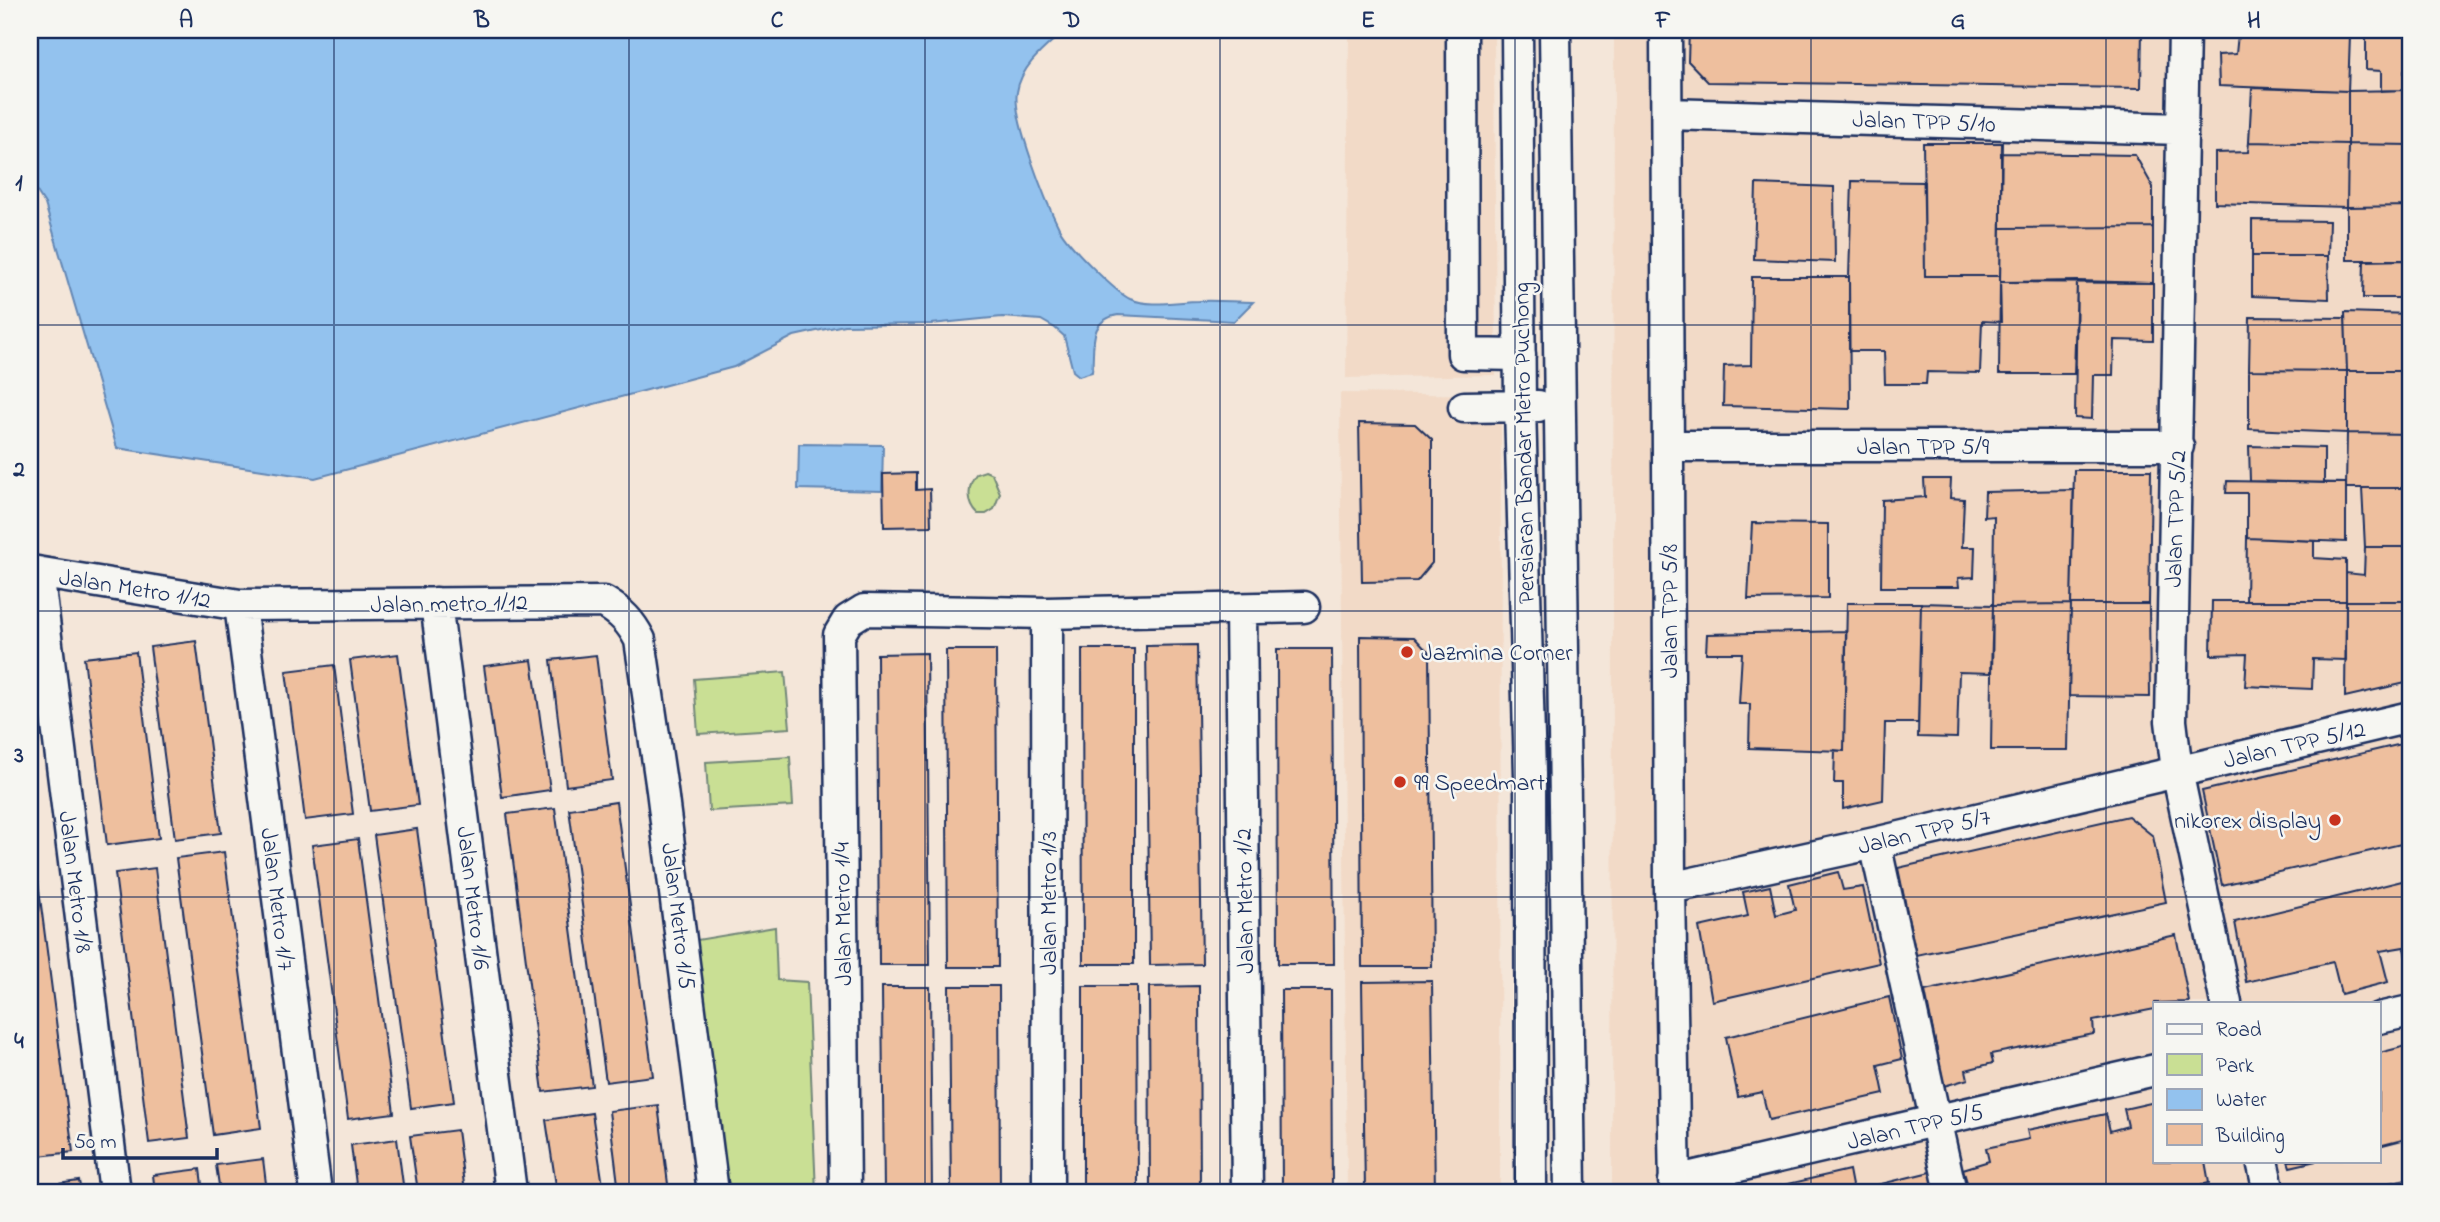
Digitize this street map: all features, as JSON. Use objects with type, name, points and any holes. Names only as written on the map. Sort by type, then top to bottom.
[{"type":"street","points":[[1462,30],[1463,354],[1520,355]]},
{"type":"street","name":"Persiaran Bandar Metro Puchong","points":[[1517,30],[1520,407],[1530,760],[1531,1192]]},
{"type":"street","name":"Persiaran Bandar Metro Puchong","points":[[1556,30],[1570,1192]]},
{"type":"street","name":"Jalan TPP 5/8","points":[[1666,30],[1674,1186]]},
{"type":"street","name":"Jalan TPP 5/2","points":[[2184,30],[2178,446],[2171,696],[2177,771],[2226,1002]]},
{"type":"street","name":"Jalan TPP 5/10","points":[[1667,114],[2182,129]]},
{"type":"street","points":[[1464,407],[1560,406]]},
{"type":"street","name":"Jalan TPP 5/9","points":[[1669,446],[2178,446]]},
{"type":"street","name":"Jalan Metro 1/12","points":[[34,572],[240,605]]},
{"type":"street","name":"Jalan Metro 1/8","points":[[34,572],[115,1192]]},
{"type":"street","name":"Jalan metro 1/12","points":[[240,605],[604,602],[619,611],[633,626],[640,640]]},
{"type":"street","name":"Jalan Metro 1/6","points":[[436,603],[511,1192]]},
{"type":"street","name":"Jalan Metro 1/7","points":[[240,605],[316,1192]]},
{"type":"street","points":[[1047,613],[1304,607]]},
{"type":"street","name":"Jalan Metro 1/2","points":[[1241,609],[1247,1192]]},
{"type":"street","name":"Jalan Metro 1/4","points":[[845,1192],[839,635],[848,620],[864,610],[1047,613]]},
{"type":"street","name":"Jalan Metro 1/3","points":[[1047,613],[1048,1192]]},
{"type":"street","name":"Jalan Metro 1/5","points":[[640,640],[668,831],[713,1192]]},
{"type":"street","name":"Jalan TPP 5/12","points":[[2177,771],[2410,717]]},
{"type":"street","name":"Jalan TPP 5/7","points":[[1670,888],[1875,843],[2177,771]]},
{"type":"street","points":[[1875,843],[1951,1192]]},
{"type":"street","points":[[2380,1018],[2410,1011]]},
{"type":"street","name":"Jalan TPP 5/5","points":[[1674,1186],[1934,1121],[2153,1070]]},
{"type":"street","points":[[2262,1162],[2269,1192]]},
{"type":"shaded area","points":[[1349,30],[1494,30],[1496,375],[1346,378]]},
{"type":"shaded area","points":[[1614,30],[2410,30],[2410,1192],[1612,1192]]},
{"type":"shaded area","points":[[1340,393],[1501,395],[1500,1192],[1347,1192]]},
{"type":"green space","points":[[985,471],[992,474],[1000,493],[994,509],[986,514],[978,514],[970,500],[970,489],[976,474]]},
{"type":"green space","points":[[785,672],[790,728],[698,734],[694,679]]},
{"type":"green space","points":[[790,757],[793,806],[709,811],[706,762]]},
{"type":"green space","points":[[775,927],[777,980],[807,982],[816,1192],[722,1192],[691,941]]},
{"type":"water","points":[[30,30],[1065,30],[1035,57],[1019,82],[1017,92],[1020,121],[1031,160],[1059,228],[1103,278],[1130,299],[1156,304],[1253,302],[1234,321],[1118,315],[1108,318],[1101,323],[1094,336],[1092,372],[1079,376],[1073,371],[1064,336],[1041,320],[1002,317],[931,324],[844,325],[794,336],[734,367],[315,478],[117,448],[45,204],[30,181]]},
{"type":"water","points":[[799,444],[883,445],[882,491],[798,489]]},
{"type":"building","points":[[1689,30],[2142,30],[2141,88],[1708,82],[1688,61]]},
{"type":"building","points":[[2253,30],[2350,30],[2350,36],[2253,34]]},
{"type":"building","points":[[2366,31],[2410,31],[2410,70],[2404,70],[2404,90],[2381,91],[2381,71],[2366,70]]},
{"type":"building","points":[[2238,34],[2350,36],[2348,91],[2219,86],[2218,55],[2236,54]]},
{"type":"building","points":[[2252,88],[2348,91],[2348,144],[2249,142]]},
{"type":"building","points":[[2410,90],[2410,145],[2348,144],[2348,91]]},
{"type":"building","points":[[2249,142],[2348,144],[2347,207],[2215,203],[2215,153],[2248,152]]},
{"type":"building","points":[[1923,143],[2002,143],[2000,276],[1925,276]]},
{"type":"building","points":[[2348,144],[2410,145],[2410,206],[2347,207]]},
{"type":"building","points":[[2001,153],[2135,155],[2153,187],[2153,227],[2001,228]]},
{"type":"building","points":[[1852,181],[1924,182],[1925,276],[2000,276],[2001,322],[1982,321],[1980,373],[1927,372],[1926,384],[1885,384],[1884,351],[1849,351]]},
{"type":"building","points":[[1756,184],[1834,187],[1835,262],[1754,259]]},
{"type":"building","points":[[2410,206],[2410,260],[2347,260],[2347,207]]},
{"type":"building","points":[[2252,220],[2329,221],[2328,256],[2252,256]]},
{"type":"building","points":[[2153,227],[2153,283],[2000,282],[2001,228]]},
{"type":"building","points":[[2252,256],[2328,256],[2329,299],[2252,296]]},
{"type":"building","points":[[2410,260],[2410,298],[2363,298],[2364,261]]},
{"type":"building","points":[[1752,277],[1849,277],[1850,409],[1723,406],[1724,366],[1751,365]]},
{"type":"building","points":[[2077,281],[2153,283],[2153,341],[2114,340],[2113,375],[2093,375],[2092,419],[2075,418]]},
{"type":"building","points":[[2077,281],[2074,374],[1999,374],[2000,282]]},
{"type":"building","points":[[2345,312],[2410,314],[2410,371],[2347,371]]},
{"type":"building","points":[[2250,317],[2345,318],[2347,371],[2249,370]]},
{"type":"building","points":[[2249,370],[2347,371],[2347,433],[2249,429]]},
{"type":"building","points":[[2347,371],[2410,371],[2410,434],[2347,433]]},
{"type":"building","points":[[1359,423],[1415,424],[1432,440],[1432,563],[1417,581],[1362,582]]},
{"type":"building","points":[[2347,433],[2410,434],[2410,488],[2346,488]]},
{"type":"building","points":[[2249,446],[2324,448],[2324,483],[2250,481]]},
{"type":"building","points":[[2074,470],[2151,470],[2149,604],[2071,604]]},
{"type":"building","points":[[916,473],[916,490],[930,489],[931,526],[884,527],[883,474]]},
{"type":"building","points":[[1924,479],[1951,479],[1950,498],[1964,499],[1962,547],[1975,547],[1974,577],[1958,578],[1959,587],[1881,587],[1882,500],[1925,497]]},
{"type":"building","points":[[2227,481],[2346,483],[2346,542],[2247,538],[2247,493],[2226,493]]},
{"type":"building","points":[[2362,488],[2410,488],[2410,547],[2365,547]]},
{"type":"building","points":[[2074,490],[2071,604],[1993,605],[1994,516],[1984,517],[1985,492]]},
{"type":"building","points":[[1752,523],[1828,524],[1828,598],[1748,599]]},
{"type":"building","points":[[2247,538],[2314,541],[2314,558],[2346,560],[2346,601],[2246,601]]},
{"type":"building","points":[[2365,547],[2410,547],[2410,601],[2346,601],[2346,573],[2364,575]]},
{"type":"building","points":[[2212,601],[2346,601],[2346,660],[2313,659],[2312,689],[2245,686],[2247,654],[2211,655]]},
{"type":"building","points":[[2346,601],[2410,601],[2410,682],[2345,697]]},
{"type":"building","points":[[1847,603],[1921,603],[1918,723],[1885,723],[1883,800],[1843,809],[1843,783],[1834,783],[1835,750],[1844,751]]},
{"type":"building","points":[[1921,603],[1993,605],[1991,673],[1959,672],[1957,738],[1918,737]]},
{"type":"building","points":[[2071,604],[2068,750],[1991,750],[1993,605]]},
{"type":"building","points":[[2071,604],[2149,604],[2150,697],[2069,696]]},
{"type":"building","points":[[1846,631],[1844,751],[1749,748],[1750,704],[1739,704],[1742,653],[1706,653],[1707,634]]},
{"type":"building","points":[[1360,636],[1414,637],[1429,653],[1432,967],[1362,967]]},
{"type":"building","points":[[196,641],[221,833],[175,839],[150,647]]},
{"type":"building","points":[[1197,645],[1202,964],[1150,965],[1146,646]]},
{"type":"building","points":[[1082,649],[1134,649],[1134,964],[1083,964]]},
{"type":"building","points":[[1277,649],[1332,649],[1334,964],[1278,964]]},
{"type":"building","points":[[946,650],[996,650],[998,967],[948,967]]},
{"type":"building","points":[[136,652],[159,838],[107,845],[84,658]]},
{"type":"building","points":[[927,653],[930,965],[879,965],[877,654]]},
{"type":"building","points":[[398,654],[418,805],[370,811],[350,660]]},
{"type":"building","points":[[596,655],[612,780],[566,786],[551,660]]},
{"type":"building","points":[[532,660],[550,790],[502,797],[484,666]]},
{"type":"building","points":[[334,665],[353,814],[305,820],[286,671]]},
{"type":"building","points":[[2410,742],[2410,842],[2222,885],[2202,791]]},
{"type":"building","points":[[616,802],[653,1076],[606,1082],[569,809]]},
{"type":"building","points":[[555,808],[592,1086],[543,1092],[507,814]]},
{"type":"building","points":[[2128,816],[2153,836],[2166,902],[1916,955],[1898,868]]},
{"type":"building","points":[[417,829],[454,1102],[411,1108],[374,835]]},
{"type":"building","points":[[358,839],[394,1113],[348,1119],[312,845]]},
{"type":"building","points":[[224,852],[261,1128],[213,1135],[176,858]]},
{"type":"building","points":[[155,868],[189,1138],[149,1143],[115,873]]},
{"type":"building","points":[[1838,872],[1843,890],[1863,887],[1879,963],[1712,1001],[1699,927],[1748,916],[1743,892],[1770,886],[1776,915],[1795,910],[1789,884]]},
{"type":"building","points":[[2410,879],[2410,978],[2404,947],[2380,951],[2388,982],[2341,994],[2333,962],[2246,982],[2235,922]]},
{"type":"building","points":[[38,882],[73,1152],[30,1157],[30,883]]},
{"type":"building","points":[[2176,935],[2189,1002],[2153,1002],[2153,1009],[2093,1021],[2094,1034],[1991,1054],[1993,1063],[1966,1070],[1968,1079],[1944,1086],[1925,991]]},
{"type":"building","points":[[1432,981],[1435,1192],[1365,1192],[1362,982]]},
{"type":"building","points":[[949,986],[999,986],[1000,1192],[951,1192]]},
{"type":"building","points":[[1083,986],[1137,986],[1138,1192],[1083,1192]]},
{"type":"building","points":[[1199,986],[1200,1192],[1150,1192],[1149,987]]},
{"type":"building","points":[[882,987],[930,987],[932,1192],[884,1192]]},
{"type":"building","points":[[1281,990],[1331,990],[1332,1192],[1282,1192]]},
{"type":"building","points":[[1889,997],[1902,1059],[1878,1065],[1884,1094],[1769,1120],[1762,1092],[1738,1097],[1726,1037]]},
{"type":"building","points":[[2410,1045],[2410,1138],[2380,1146],[2380,1053]]},
{"type":"building","points":[[2153,1102],[2153,1162],[2205,1162],[2209,1183],[2170,1192],[1970,1192],[1963,1169],[1989,1161],[1986,1148],[2029,1139],[2027,1130],[2106,1114],[2110,1131],[2128,1126],[2124,1109]]},
{"type":"building","points":[[658,1105],[669,1192],[619,1192],[609,1111]]},
{"type":"building","points":[[592,1113],[604,1192],[557,1192],[546,1120]]},
{"type":"building","points":[[457,1130],[465,1192],[418,1192],[410,1136]]},
{"type":"building","points":[[397,1139],[404,1192],[357,1192],[351,1145]]},
{"type":"building","points":[[263,1159],[267,1192],[220,1192],[216,1165]]},
{"type":"building","points":[[2288,1162],[2312,1162],[2290,1167]]},
{"type":"building","points":[[200,1169],[203,1192],[155,1192],[153,1175]]},
{"type":"building","points":[[1849,1170],[1853,1191],[1930,1172],[1935,1192],[1762,1192],[1762,1190]]},
{"type":"building","points":[[2410,1178],[2410,1192],[2391,1192],[2389,1183]]},
{"type":"building","points":[[79,1181],[81,1192],[30,1192],[30,1188]]},
{"type":"building","points":[[2389,1183],[2391,1192],[2368,1192],[2367,1188]]},
{"type":"place","name":"Jazmina Corner","points":[[1407,652]]},
{"type":"place","name":"99 Speedmart","points":[[1400,782]]},
{"type":"place","name":"nikorex display","points":[[2335,820]]}]
